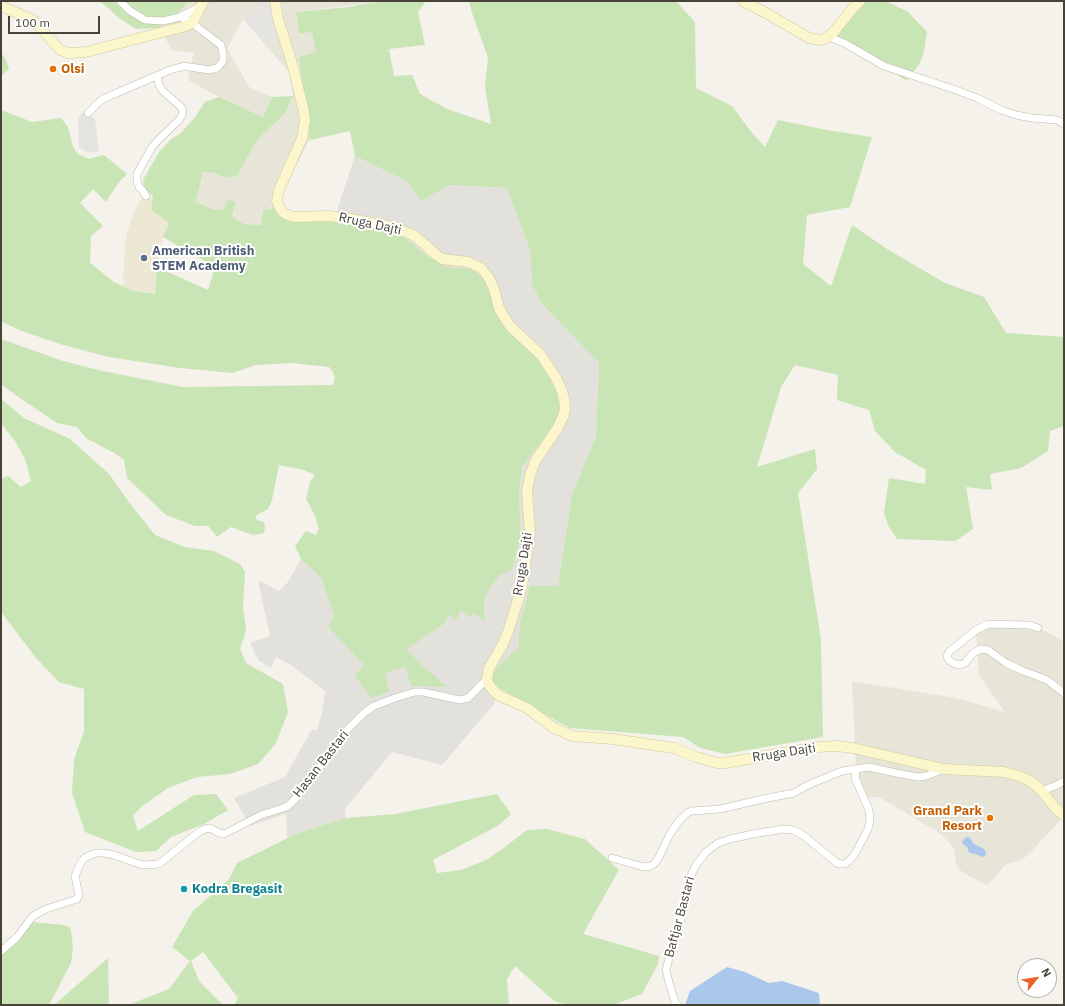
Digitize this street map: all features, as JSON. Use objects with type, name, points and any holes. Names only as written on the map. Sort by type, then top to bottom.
[{"type":"main road","name":"Rruga Dajti","points":[[275,1],[278,20],[292,63],[305,121],[302,138],[279,190],[277,201],[281,210],[290,216],[296,217],[328,216],[392,227],[413,235],[442,259],[468,262],[481,268],[489,278],[494,289],[499,308],[504,317],[510,326],[541,355],[556,378],[562,391],[565,409],[563,417],[557,429],[536,460],[530,475],[527,492],[530,531],[522,587],[508,632],[502,646],[489,668],[487,680],[493,690],[498,695],[527,708],[554,728],[572,736],[613,739],[674,748],[716,763],[725,763],[818,747],[836,746],[853,748],[944,770],[1004,772],[1020,776],[1032,782],[1042,791],[1054,808],[1064,815]]},
{"type":"main road","points":[[743,1],[809,38],[820,40],[829,37],[860,1]]},
{"type":"main road","points":[[1,6],[33,20],[58,49],[67,53],[72,53],[86,52],[186,26],[192,22],[203,4]]},
{"type":"street","points":[[120,1],[129,10],[145,20],[163,21],[180,17],[203,4]]},
{"type":"street","points":[[88,113],[105,98],[170,70],[184,66],[210,70],[217,68],[220,65],[223,61],[221,45],[192,22],[180,17]]},
{"type":"street","points":[[829,37],[846,44],[884,66],[977,98],[1001,110],[1032,118],[1057,120],[1064,124]]},
{"type":"street","points":[[146,196],[139,187],[137,174],[152,147],[179,120],[183,111],[181,107],[163,91],[159,85],[157,76]]},
{"type":"street","points":[[1038,628],[988,624],[976,630],[949,652],[948,659],[950,662],[960,665],[973,653],[981,649],[988,650],[1006,663],[1047,680],[1064,693]]},
{"type":"street","name":"Hasan Bastari","points":[[1,951],[17,937],[33,916],[41,911],[77,899],[79,895],[75,879],[76,873],[81,862],[86,857],[96,853],[104,853],[144,865],[159,864],[203,830],[208,828],[224,834],[262,814],[288,806],[313,776],[343,734],[365,712],[374,706],[415,692],[423,692],[460,700],[468,698],[487,680]]},
{"type":"street","points":[[612,858],[647,868],[655,863],[676,825],[684,816],[692,811],[720,809],[794,793],[842,771],[869,767],[918,777],[944,770]]},
{"type":"street","name":"Baftjar Bastari","points":[[678,1005],[675,1002],[666,970],[678,932],[692,873],[700,858],[711,848],[724,841],[783,829],[793,830],[802,834],[837,863],[845,864],[855,854],[868,829],[870,820],[869,810],[855,778],[856,769]]},
{"type":"street","points":[[1042,791],[1064,781]]},
{"type":"shaded area","points":[[188,1],[377,1],[296,12],[299,34],[312,32],[316,52],[299,57],[311,137],[274,208],[263,210],[261,225],[244,224],[232,216],[236,202],[224,209],[215,210],[196,202],[203,171],[215,173],[226,178],[238,175],[255,143],[284,115],[293,96],[289,72],[243,19],[227,49],[249,87],[272,97],[263,117],[219,97],[188,80],[194,52],[172,51],[160,28],[179,12]]},
{"type":"shaded area","points":[[261,1],[272,1],[277,35],[264,43],[243,19],[258,9]]},
{"type":"shaded area","points":[[84,111],[95,119],[99,152],[86,152],[79,147],[78,119]]},
{"type":"shaded area","points":[[355,156],[406,181],[421,200],[449,185],[507,188],[530,250],[532,285],[543,305],[599,363],[596,436],[572,494],[558,586],[520,624],[518,648],[500,664],[492,675],[495,703],[442,765],[392,752],[345,809],[346,818],[298,833],[287,838],[286,814],[250,826],[234,798],[285,777],[312,729],[317,730],[322,713],[325,691],[291,665],[276,657],[271,668],[258,660],[250,643],[270,636],[258,580],[279,591],[288,582],[301,559],[321,578],[334,615],[328,627],[364,665],[385,673],[406,667],[422,665],[407,649],[444,624],[450,616],[456,621],[461,610],[470,617],[474,614],[485,621],[484,600],[488,591],[500,575],[521,536],[519,489],[523,466],[553,429],[560,404],[556,391],[545,369],[506,324],[463,268],[447,267],[429,257],[402,236],[337,221],[338,207]]},
{"type":"shaded area","points":[[143,196],[153,198],[151,210],[169,223],[163,237],[157,267],[155,294],[131,290],[123,286],[125,243],[135,210]]},
{"type":"shaded area","points":[[988,624],[1038,628],[1064,641],[1064,816],[1030,853],[1022,860],[1010,863],[1003,867],[997,876],[987,885],[960,870],[956,863],[954,848],[941,834],[879,797],[863,797],[856,769],[852,681],[956,698],[1005,712],[979,675],[976,630]]},
{"type":"green space","points":[[100,1],[188,1],[179,12],[160,28],[136,29],[119,18]]},
{"type":"green space","points":[[377,1],[426,1],[418,12],[425,45],[389,49],[394,76],[412,75],[420,94],[447,109],[491,124],[485,87],[488,57],[469,1],[676,1],[695,22],[696,88],[732,106],[752,133],[765,147],[778,120],[872,137],[850,207],[807,215],[803,264],[831,286],[852,225],[887,249],[945,283],[984,297],[1006,333],[1064,337],[1064,426],[1050,431],[1048,451],[1021,468],[990,474],[992,490],[966,487],[973,529],[955,541],[897,539],[888,525],[884,513],[889,478],[925,484],[926,470],[895,452],[875,431],[869,410],[837,400],[838,375],[795,365],[781,387],[757,467],[815,449],[817,469],[798,493],[821,640],[823,737],[725,754],[700,748],[683,737],[569,728],[499,688],[493,682],[492,675],[500,664],[518,648],[520,624],[530,586],[558,586],[572,494],[596,436],[599,363],[543,305],[532,285],[530,250],[507,188],[449,185],[421,201],[406,181],[355,156],[350,131],[310,140],[299,57],[316,52],[312,32],[299,34],[296,12],[348,7]]},
{"type":"green space","points":[[886,1],[908,12],[927,32],[922,58],[907,81],[835,37],[859,6],[867,2]]},
{"type":"green space","points":[[1,52],[9,69],[1,76]]},
{"type":"green space","points":[[293,96],[284,115],[255,143],[238,175],[226,178],[215,173],[203,172],[196,202],[215,210],[224,209],[228,200],[236,202],[232,216],[244,224],[261,225],[263,210],[274,208],[291,222],[350,221],[371,225],[402,236],[429,257],[447,267],[473,270],[485,281],[506,324],[538,359],[545,369],[556,391],[560,404],[560,414],[553,429],[523,466],[519,489],[521,536],[512,569],[500,575],[488,591],[484,600],[485,621],[474,614],[470,617],[461,610],[456,621],[449,616],[444,624],[407,649],[422,665],[447,687],[411,686],[406,667],[385,673],[389,692],[371,698],[355,675],[364,665],[328,627],[334,615],[321,578],[301,559],[295,546],[306,531],[316,535],[319,529],[315,516],[306,499],[310,482],[315,475],[304,470],[279,465],[272,500],[268,509],[255,516],[257,520],[264,522],[264,533],[253,535],[231,527],[217,537],[208,526],[195,526],[166,515],[127,478],[124,460],[86,438],[77,427],[57,423],[1,384],[1,339],[63,361],[98,370],[183,387],[333,385],[335,378],[329,367],[292,363],[256,365],[232,373],[180,368],[109,357],[63,345],[19,330],[1,321],[1,110],[32,122],[61,118],[68,127],[73,147],[78,154],[89,159],[104,155],[127,174],[119,182],[106,202],[93,189],[80,203],[103,226],[91,236],[90,263],[114,282],[131,290],[155,294],[157,267],[208,290],[215,267],[163,237],[169,223],[151,210],[153,196],[144,189],[143,180],[159,152],[171,139],[181,133],[195,117],[205,102],[219,97],[263,117],[272,97]]},
{"type":"green space","points":[[1,399],[24,418],[70,439],[109,474],[155,535],[185,547],[214,551],[240,564],[245,572],[243,606],[246,631],[240,649],[246,663],[283,684],[288,712],[276,743],[258,764],[230,774],[197,777],[168,788],[141,807],[133,816],[138,831],[194,795],[216,794],[228,810],[204,824],[171,837],[156,851],[136,852],[85,832],[72,793],[74,760],[84,731],[84,689],[59,682],[36,658],[1,612],[1,479],[8,476],[21,487],[31,481],[25,459],[15,441],[1,423]]},
{"type":"green space","points":[[497,794],[511,814],[499,825],[433,860],[437,873],[461,870],[486,860],[527,830],[547,829],[585,839],[619,870],[583,934],[659,956],[658,964],[642,994],[613,1005],[567,1005],[554,1001],[515,966],[507,979],[509,1005],[234,1005],[238,998],[203,952],[191,961],[199,981],[223,1005],[131,1004],[169,989],[190,961],[172,947],[193,911],[229,879],[237,863],[298,833],[346,818],[395,814]]},
{"type":"green space","points":[[32,922],[69,927],[71,930],[73,948],[71,963],[49,1005],[1,1005],[1,955],[10,948]]},
{"type":"green space","points":[[108,958],[109,1005],[54,1005]]},
{"type":"water","points":[[967,837],[970,838],[974,844],[984,849],[986,853],[985,856],[982,857],[968,851],[968,848],[962,842]]},
{"type":"water","points":[[727,967],[745,972],[769,983],[782,981],[819,993],[820,1005],[685,1005],[690,991]]},
{"type":"place","name":"Olsi","points":[[53,69]]},
{"type":"place","name":"American British STEM Academy","points":[[144,258]]},
{"type":"place","name":"Grand Park Resort","points":[[990,818]]},
{"type":"place","name":"Kodra Bregasit","points":[[184,889]]}]
